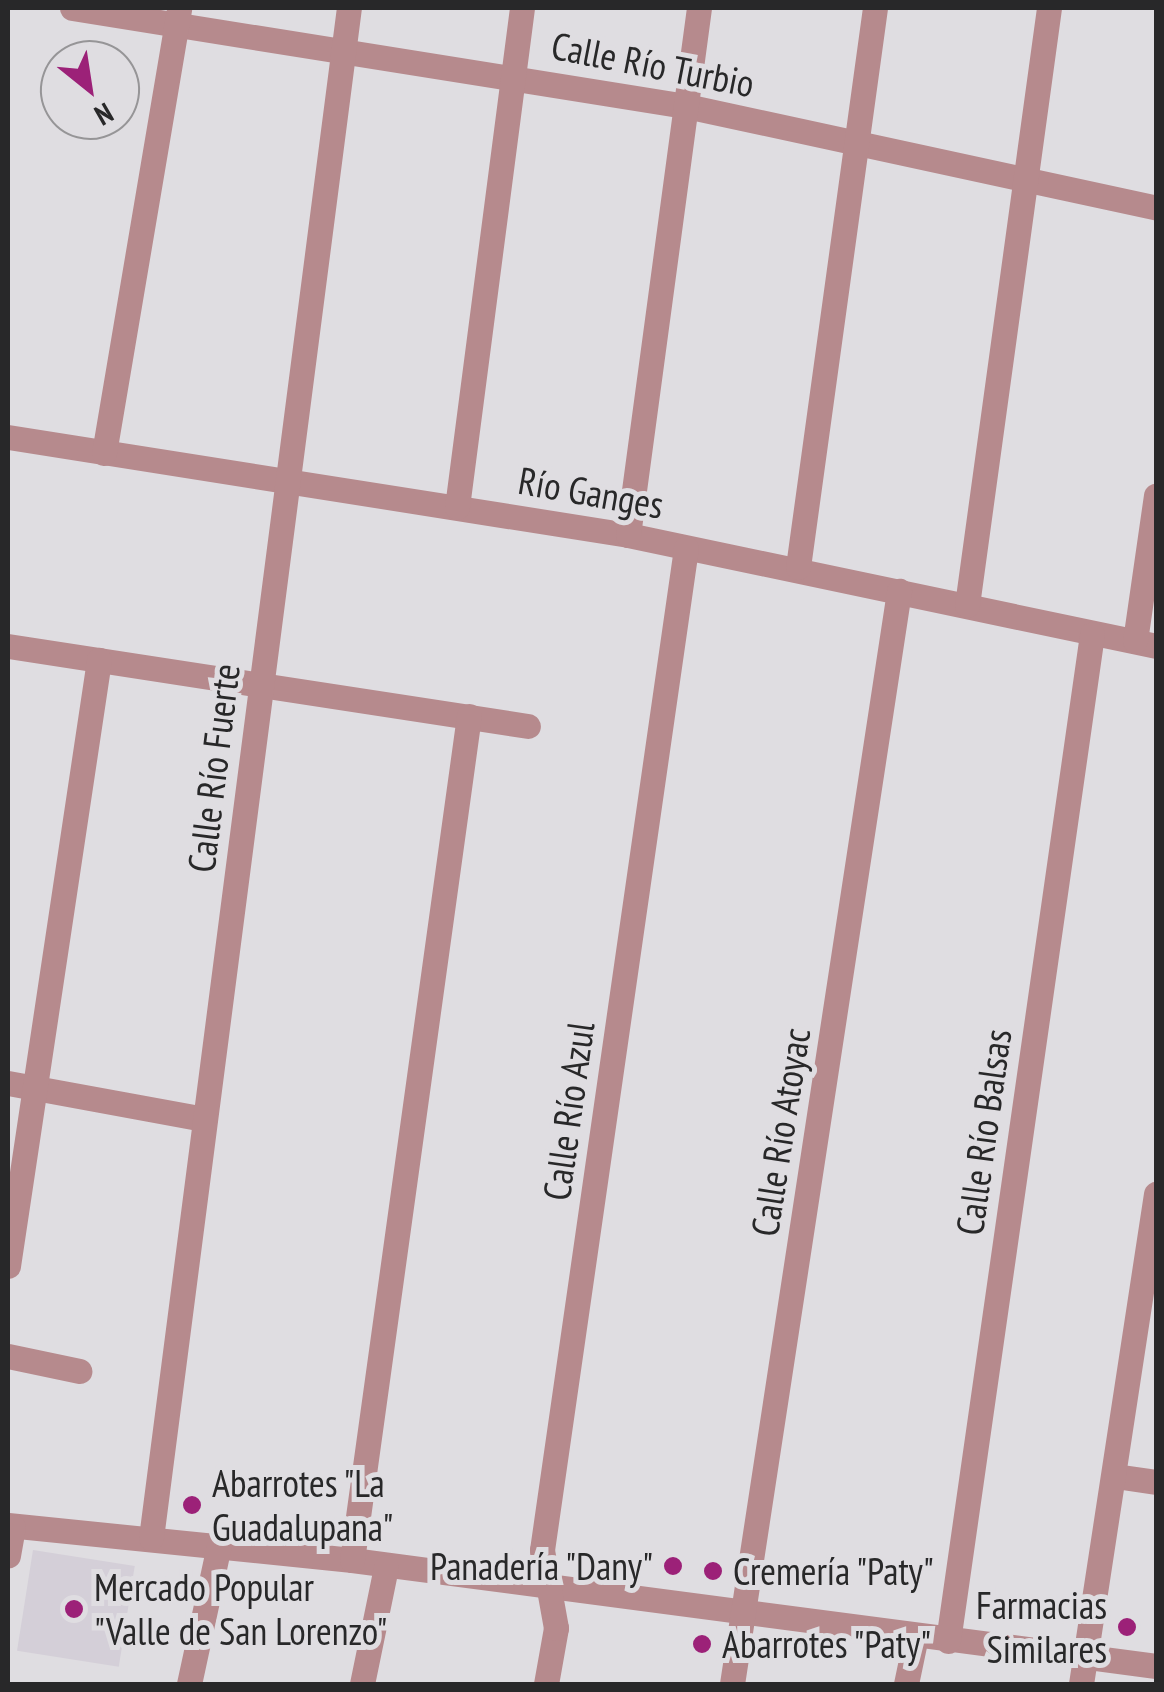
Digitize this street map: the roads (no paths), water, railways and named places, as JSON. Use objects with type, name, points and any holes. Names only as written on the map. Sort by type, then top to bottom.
[{"type":"street","name":"Calle Río Turbio","points":[[72,8],[178,16],[686,106],[1156,208]]},
{"type":"street","name":"Calle Río Fuerte","points":[[151,1538],[349,8]]},
{"type":"street","points":[[457,508],[522,8]]},
{"type":"street","points":[[628,535],[699,8]]},
{"type":"street","points":[[798,567],[875,8]]},
{"type":"street","points":[[967,605],[1049,8]]},
{"type":"street","points":[[104,453],[178,16]]},
{"type":"street","name":"Río Ganges","points":[[8,437],[628,535],[798,567],[1146,643]]},
{"type":"street","points":[[1146,643],[1156,496]]},
{"type":"street","name":"Calle Río Azul","points":[[546,1684],[556,1628],[542,1550],[686,548]]},
{"type":"street","name":"Calle Río Atoyac","points":[[732,1684],[746,1615],[899,591]]},
{"type":"street","name":"Calle Río Balsas","points":[[948,1641],[1092,634]]},
{"type":"street","points":[[8,646],[528,726]]},
{"type":"street","points":[[8,1266],[99,660]]},
{"type":"street","points":[[352,1560],[469,716]]},
{"type":"street","points":[[8,1083],[205,1119]]},
{"type":"street","points":[[1081,1684],[1148,1306],[1156,1194]]},
{"type":"street","points":[[8,1356],[79,1371]]},
{"type":"street","points":[[1115,1476],[1156,1482]]},
{"type":"street","points":[[8,1556],[9,1527],[151,1538],[548,1584],[746,1615],[1156,1666]]},
{"type":"street","points":[[189,1684],[219,1545]]},
{"type":"street","points":[[362,1684],[386,1567]]},
{"type":"street","points":[[906,1684],[916,1636]]},
{"type":"place","name":"Abarrotes \"La Guadalupana\"","points":[[192,1505]]},
{"type":"place","name":"Panadería \"Dany\"","points":[[673,1566]]},
{"type":"place","name":"Cremería \"Paty\"","points":[[713,1571]]},
{"type":"place","name":"Mercado Popular \"Valle de San Lorenzo\"","points":[[74,1609]]},
{"type":"place","name":"Farmacias Similares","points":[[1127,1627]]},
{"type":"place","name":"Abarrotes \"Paty\"","points":[[702,1644]]}]
